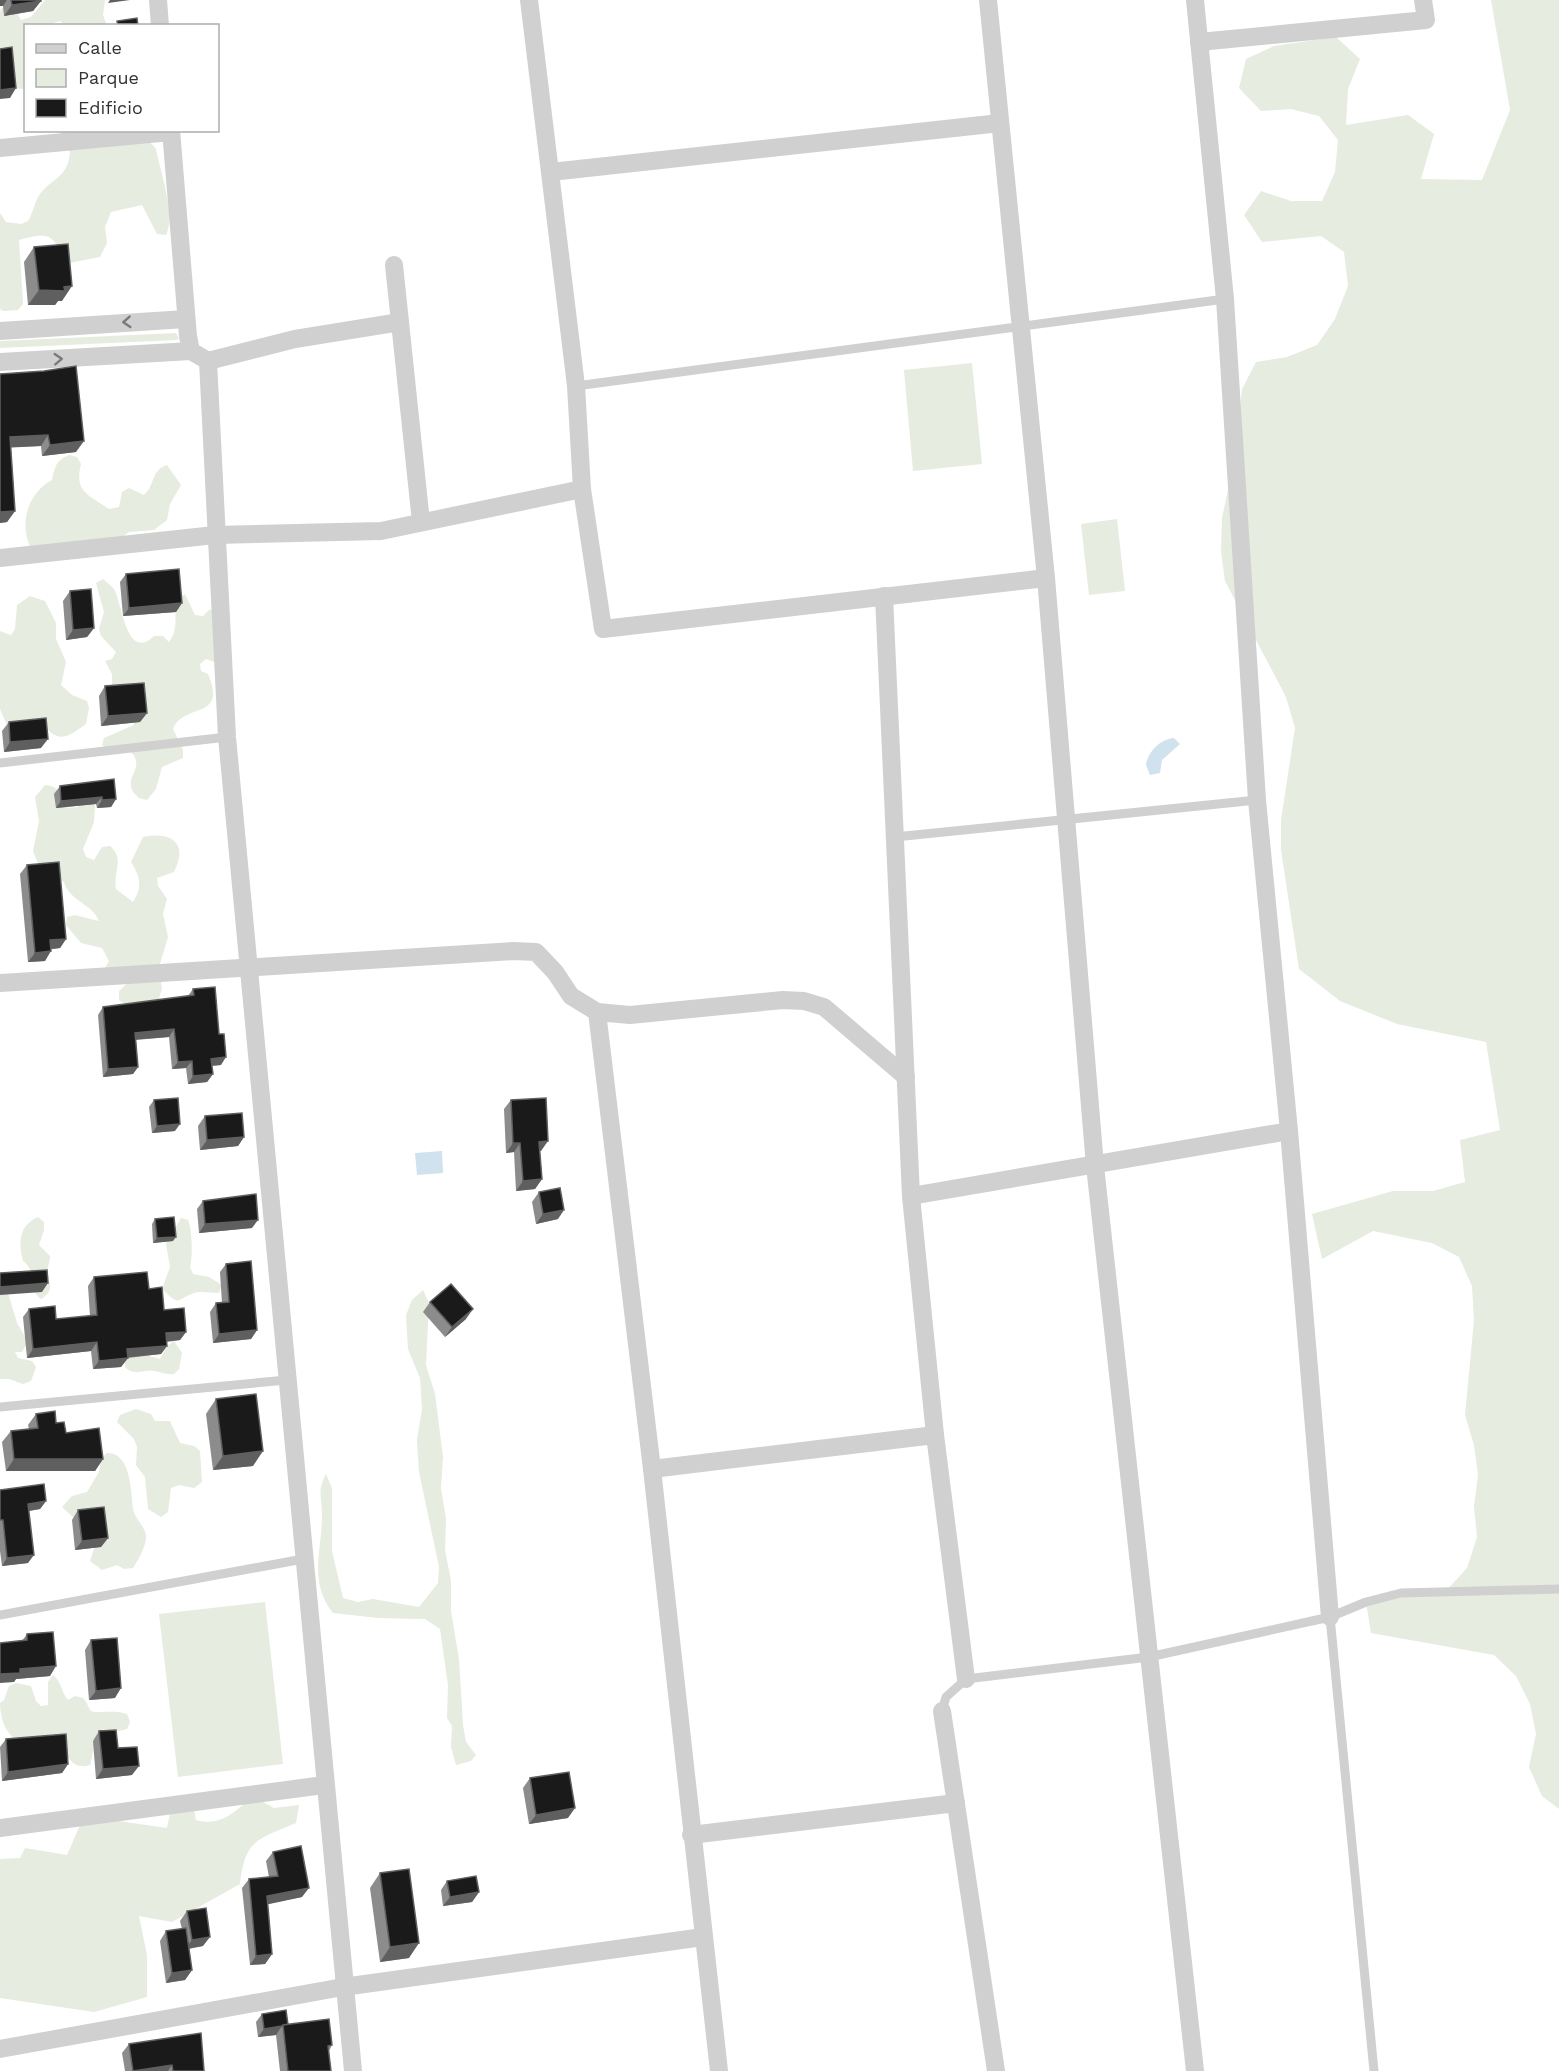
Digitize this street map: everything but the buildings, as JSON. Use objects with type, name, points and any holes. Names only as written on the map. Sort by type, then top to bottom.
[{"type":"street","points":[[529,0],[552,172],[576,386],[582,489],[603,628],[1046,578]]},
{"type":"street","points":[[988,0],[1046,578],[1095,1166],[1195,2071]]},
{"type":"street","points":[[1195,0],[1225,299],[1257,800],[1289,1131],[1329,1617]]},
{"type":"street","points":[[1199,42],[1426,20],[1423,0]]},
{"type":"street","points":[[160,24],[164,1]]},
{"type":"street","points":[[552,172],[1000,123]]},
{"type":"street","points":[[0,148],[161,132]]},
{"type":"street","points":[[171,132],[190,351]]},
{"type":"street","points":[[394,265],[421,522]]},
{"type":"street","points":[[0,331],[186,319]]},
{"type":"street","points":[[0,362],[190,351],[208,361],[295,339],[400,322]]},
{"type":"street","points":[[208,361],[227,737],[343,1987],[353,2071]]},
{"type":"street","points":[[0,558],[215,535],[381,531],[582,489]]},
{"type":"street","points":[[884,596],[911,1196],[935,1435],[966,1679]]},
{"type":"street","points":[[0,983],[514,951],[536,952],[555,972],[571,996],[597,1012],[630,1015],[783,1000],[804,1001],[824,1007],[842,1019],[877,1054],[906,1077]]},
{"type":"street","points":[[597,1012],[652,1469],[719,2071]]},
{"type":"street","points":[[911,1196],[1289,1131]]},
{"type":"street","points":[[652,1469],[935,1435]]},
{"type":"street","points":[[942,1711],[996,2071]]},
{"type":"street","points":[[0,1828],[324,1785]]},
{"type":"street","points":[[691,1835],[956,1803]]},
{"type":"street","points":[[0,2049],[343,1987],[703,1937]]},
{"type":"lane","points":[[576,386],[1225,299]]},
{"type":"lane","points":[[0,763],[227,737]]},
{"type":"lane","points":[[895,837],[1257,800]]},
{"type":"lane","points":[[0,1407],[287,1380]]},
{"type":"lane","points":[[0,1615],[303,1559]]},
{"type":"lane","points":[[942,1711],[946,1697],[966,1679],[1149,1657],[1329,1617],[1366,1602],[1401,1593],[1559,1589]]},
{"type":"lane","points":[[1329,1617],[1374,2071]]},
{"type":"green space","points":[[45,0],[105,0],[103,15],[105,24],[64,24],[60,21],[50,24],[24,24],[24,89],[10,88],[0,71],[0,11],[2,8],[13,7],[21,20],[31,17]]},
{"type":"green space","points":[[1491,0],[1559,0],[1559,1809],[1542,1796],[1529,1767],[1536,1734],[1530,1704],[1516,1676],[1494,1655],[1371,1633],[1366,1602],[1446,1591],[1467,1568],[1477,1537],[1474,1506],[1478,1475],[1474,1445],[1465,1415],[1474,1320],[1472,1286],[1459,1257],[1432,1243],[1373,1231],[1322,1259],[1312,1214],[1393,1191],[1433,1191],[1465,1182],[1460,1140],[1500,1130],[1486,1042],[1397,1024],[1340,1001],[1299,969],[1281,850],[1281,820],[1295,728],[1286,697],[1225,581],[1221,551],[1222,518],[1236,452],[1242,389],[1256,362],[1287,357],[1317,345],[1335,319],[1348,286],[1344,252],[1321,236],[1262,242],[1244,215],[1261,191],[1291,201],[1322,201],[1335,172],[1338,140],[1319,116],[1291,109],[1261,111],[1239,88],[1246,59],[1274,46],[1336,37],[1360,59],[1348,89],[1346,125],[1408,115],[1434,134],[1421,179],[1482,180],[1510,110]]},
{"type":"green space","points":[[60,132],[128,132],[147,140],[156,149],[168,205],[169,227],[166,235],[157,234],[142,205],[111,212],[105,227],[107,243],[100,257],[69,263],[51,238],[39,236],[19,240],[23,304],[18,310],[3,311],[0,309],[0,213],[6,222],[21,224],[28,221],[40,194],[59,177],[69,161],[70,152],[61,139]]},
{"type":"green space","points":[[176,333],[179,338],[177,340],[0,348],[0,341]]},
{"type":"green space","points":[[972,363],[982,464],[913,471],[904,370]]},
{"type":"green space","points":[[69,455],[77,457],[81,464],[79,481],[81,487],[89,496],[109,509],[119,507],[122,492],[129,488],[144,495],[155,474],[167,465],[181,485],[170,504],[167,520],[154,530],[129,532],[110,547],[32,550],[26,531],[27,511],[36,493],[52,480],[59,462]]},
{"type":"green space","points":[[1117,519],[1125,591],[1089,595],[1081,524]]},
{"type":"green space","points":[[103,579],[114,589],[126,628],[137,642],[145,642],[154,636],[163,636],[169,642],[175,628],[177,603],[185,594],[195,615],[203,616],[209,610],[217,609],[220,664],[206,659],[200,664],[201,671],[208,674],[213,689],[212,699],[202,709],[178,721],[173,729],[183,750],[183,758],[162,767],[156,789],[147,800],[139,798],[131,785],[136,764],[131,752],[108,750],[102,745],[104,738],[134,725],[135,706],[112,690],[112,674],[105,661],[112,659],[116,652],[101,636],[99,629],[104,612],[96,583]]},
{"type":"green space","points":[[30,596],[45,601],[56,623],[56,639],[66,662],[61,685],[72,695],[87,701],[89,708],[86,724],[67,736],[57,736],[40,721],[9,730],[0,709],[0,631],[11,635],[15,629],[17,605]]},
{"type":"green space","points":[[45,785],[56,789],[62,805],[69,808],[78,807],[79,798],[86,796],[95,805],[94,822],[83,849],[86,857],[94,860],[102,847],[110,846],[118,861],[116,889],[133,902],[139,882],[137,872],[131,862],[143,837],[162,836],[175,841],[179,853],[174,872],[157,878],[158,886],[167,899],[163,914],[168,937],[159,967],[162,989],[157,1004],[125,1004],[119,1000],[119,991],[132,979],[105,968],[109,961],[102,948],[81,943],[66,925],[67,917],[75,915],[99,921],[92,910],[71,894],[64,882],[39,866],[33,851],[39,821],[35,797]]},
{"type":"green space","points":[[38,1217],[44,1222],[39,1245],[50,1256],[48,1270],[50,1290],[41,1299],[34,1290],[30,1270],[23,1261],[21,1248],[24,1230],[32,1220]]},
{"type":"green space","points":[[181,1218],[188,1220],[189,1224],[192,1250],[190,1267],[193,1274],[209,1277],[222,1285],[219,1293],[197,1292],[175,1300],[162,1289],[170,1267],[166,1244]]},
{"type":"green space","points":[[0,1286],[8,1293],[17,1323],[25,1337],[26,1345],[22,1352],[15,1352],[18,1358],[32,1361],[36,1367],[31,1381],[23,1384],[9,1379],[0,1379]]},
{"type":"green space","points":[[423,1290],[429,1303],[426,1365],[435,1394],[443,1457],[441,1488],[446,1519],[445,1550],[451,1581],[451,1611],[459,1659],[463,1725],[466,1742],[476,1755],[471,1761],[456,1765],[451,1747],[452,1726],[447,1718],[448,1685],[440,1629],[425,1619],[378,1618],[333,1613],[321,1590],[318,1568],[322,1519],[321,1491],[326,1474],[332,1488],[332,1551],[343,1598],[358,1602],[373,1599],[419,1607],[438,1583],[439,1567],[419,1472],[417,1440],[422,1409],[420,1378],[408,1349],[406,1315],[412,1300]]},
{"type":"green space","points":[[126,1336],[138,1353],[160,1359],[167,1346],[174,1341],[182,1353],[179,1369],[174,1374],[149,1371],[132,1372],[125,1367]]},
{"type":"green space","points":[[136,1409],[151,1414],[155,1421],[170,1421],[180,1443],[194,1446],[200,1451],[202,1482],[194,1488],[179,1485],[171,1488],[168,1512],[161,1517],[148,1509],[145,1477],[136,1465],[137,1447],[134,1439],[117,1422],[120,1415]]},
{"type":"green space","points":[[107,1453],[115,1454],[125,1466],[134,1513],[146,1535],[144,1546],[133,1568],[124,1569],[117,1565],[102,1570],[90,1561],[95,1546],[74,1518],[62,1507],[72,1496],[87,1492],[99,1472],[101,1458]]},
{"type":"green space","points":[[265,1602],[283,1764],[178,1777],[159,1614]]},
{"type":"green space","points":[[53,1675],[68,1700],[75,1696],[83,1698],[93,1712],[127,1714],[130,1722],[127,1729],[119,1731],[103,1729],[97,1734],[90,1765],[76,1765],[63,1746],[14,1738],[3,1722],[0,1703],[4,1700],[9,1686],[16,1683],[31,1686],[36,1701],[41,1706],[48,1705],[48,1682]]},
{"type":"green space","points":[[191,1795],[196,1820],[205,1822],[227,1817],[252,1796],[274,1808],[299,1805],[296,1823],[263,1837],[250,1849],[242,1869],[240,1884],[172,1922],[139,1916],[147,1955],[147,1997],[94,2012],[0,1998],[0,1859],[20,1858],[25,1848],[67,1855],[84,1816],[167,1828],[170,1813]]},
{"type":"water","points":[[1174,738],[1180,744],[1162,760],[1160,773],[1150,775],[1146,765],[1152,751],[1164,741]]},
{"type":"water","points":[[442,1151],[443,1173],[417,1175],[415,1153]]}]
